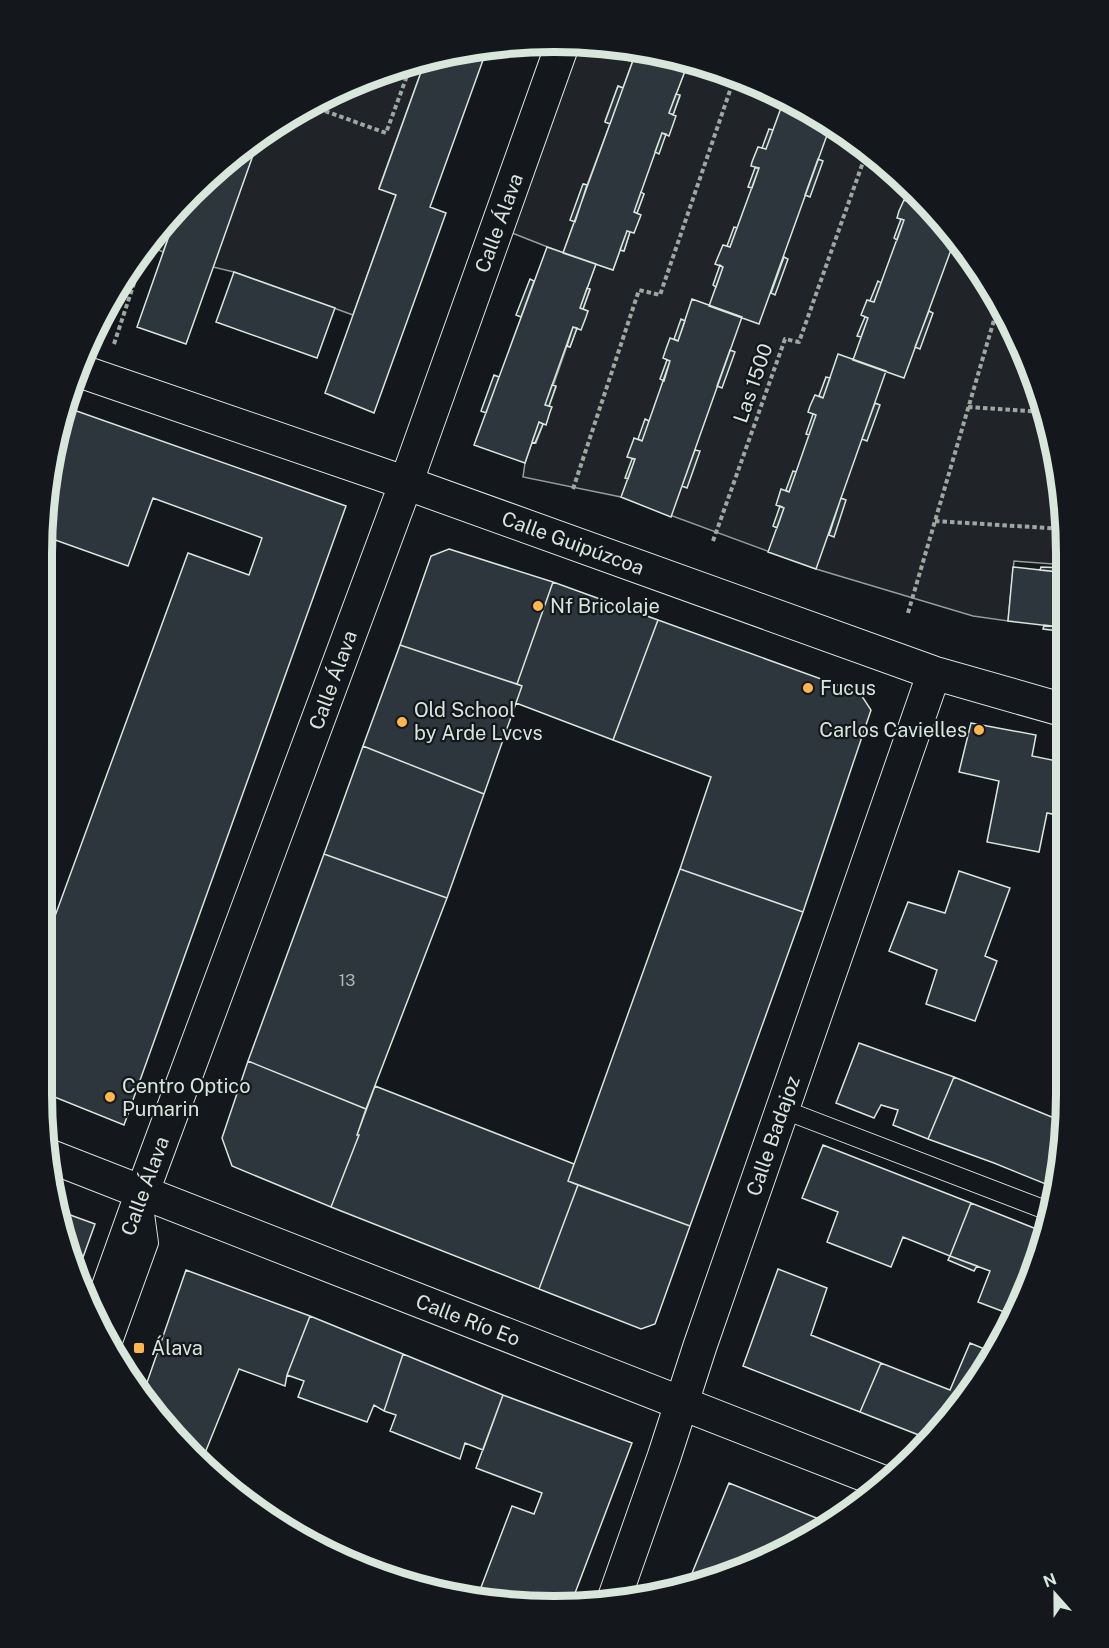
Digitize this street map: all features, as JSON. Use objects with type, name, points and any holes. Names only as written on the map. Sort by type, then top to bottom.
[{"type":"street","name":"Calle Álava","points":[[101,1308],[406,483],[560,52]]},
{"type":"street","name":"Calle Guipúzcoa","points":[[91,375],[406,483],[934,673],[1056,708]]},
{"type":"street","name":"Calle Badajoz","points":[[617,1591],[934,673]]},
{"type":"street","name":"Calle Río Eo","points":[[57,1159],[875,1479]]},
{"type":"lane","points":[[782,1109],[1043,1209]]},
{"type":"lane","points":[[115,1336],[149,1243],[142,1193]]},
{"type":"path","points":[[322,110],[386,133],[407,75]]},
{"type":"path","points":[[573,489],[639,290],[660,295],[732,85]]},
{"type":"path","name":"Las 1500","points":[[713,541],[785,339],[799,342],[864,159]]},
{"type":"path","points":[[91,375],[131,286]]},
{"type":"path","points":[[908,613],[995,315]]},
{"type":"path","points":[[968,407],[1035,411]]},
{"type":"path","points":[[935,521],[1055,528]]},
{"type":"shaded area","points":[[560,52],[634,59],[623,88],[618,86],[605,121],[610,124],[587,185],[584,184],[575,220],[563,253],[497,227]]},
{"type":"shaded area","points":[[674,68],[716,79],[777,104],[806,120],[860,156],[885,177],[932,224],[953,249],[989,304],[1005,332],[1030,393],[1047,457],[1055,522],[1056,564],[1014,561],[1008,621],[973,616],[816,569],[621,497],[523,477],[532,442],[536,443],[543,424],[546,424],[551,407],[549,406],[556,387],[553,386],[567,346],[570,347],[577,328],[588,311],[583,309],[590,290],[587,288],[596,264],[613,270],[620,250],[624,251],[630,232],[640,215],[637,213],[644,194],[640,193],[655,152],[673,115],[680,96],[676,94],[685,71]]},
{"type":"shaded area","points":[[421,71],[379,188],[396,195],[353,315],[234,272],[213,267],[248,157],[276,137],[332,104],[393,79]]},
{"type":"shaded area","points":[[170,232],[163,252],[156,249]]},
{"type":"building","points":[[484,58],[430,207],[446,213],[374,413],[325,393],[396,195],[379,189],[421,71]]},
{"type":"building","points":[[634,59],[685,71],[669,113],[676,116],[669,136],[662,133],[634,212],[641,215],[634,233],[627,231],[613,270],[563,253]]},
{"type":"building","points":[[618,86],[623,88],[610,124],[605,122]]},
{"type":"building","points":[[676,94],[680,95],[673,115],[669,113]]},
{"type":"building","points":[[781,108],[828,134],[759,324],[709,306],[723,267],[715,264],[723,245],[730,247],[759,168],[751,166],[752,162],[758,147],[766,149]]},
{"type":"building","points":[[769,129],[773,130],[766,149],[762,148]]},
{"type":"building","points":[[662,133],[666,134],[659,154],[655,152]]},
{"type":"building","points":[[254,152],[186,344],[137,327],[170,232],[224,177]]},
{"type":"building","points":[[818,159],[823,161],[810,197],[805,195]]},
{"type":"building","points":[[755,168],[759,168],[752,188],[748,187]]},
{"type":"building","points":[[583,184],[587,185],[575,222],[570,220]]},
{"type":"building","points":[[641,192],[644,194],[637,213],[634,212]]},
{"type":"building","points":[[904,200],[911,203],[952,248],[904,378],[853,360],[868,318],[861,315],[867,300],[874,302],[904,220],[897,218],[899,211]]},
{"type":"building","points":[[901,219],[904,220],[897,240],[894,238]]},
{"type":"building","points":[[734,227],[737,228],[730,247],[727,246]]},
{"type":"building","points":[[627,231],[630,232],[624,251],[620,250]]},
{"type":"building","points":[[547,247],[596,264],[580,308],[588,311],[586,317],[581,330],[573,327],[545,405],[552,407],[546,425],[539,422],[525,463],[474,445]]},
{"type":"building","points":[[784,257],[788,259],[775,295],[771,293]]},
{"type":"building","points":[[720,265],[723,267],[716,287],[713,285]]},
{"type":"building","points":[[234,272],[335,308],[317,358],[216,322]]},
{"type":"building","points":[[530,279],[534,281],[521,317],[516,315]]},
{"type":"building","points":[[878,281],[881,283],[874,302],[870,301]]},
{"type":"building","points":[[587,288],[590,289],[583,309],[580,308]]},
{"type":"building","points":[[692,299],[742,317],[671,517],[621,497],[635,459],[627,457],[634,438],[642,441],[670,361],[663,358],[666,349],[670,338],[678,341]]},
{"type":"building","points":[[929,311],[933,313],[920,349],[915,347]]},
{"type":"building","points":[[865,317],[868,318],[861,337],[857,336]]},
{"type":"building","points":[[681,319],[685,321],[678,341],[674,339]]},
{"type":"building","points":[[573,327],[577,328],[570,347],[567,346]]},
{"type":"building","points":[[730,350],[735,352],[722,388],[717,386]]},
{"type":"building","points":[[838,354],[886,371],[816,569],[768,552],[784,508],[776,505],[781,489],[789,492],[816,415],[808,412],[810,406],[815,395],[823,398]]},
{"type":"building","points":[[667,360],[670,361],[664,381],[660,379]]},
{"type":"building","points":[[494,375],[499,377],[486,413],[481,411]]},
{"type":"building","points":[[826,377],[830,378],[823,398],[819,396]]},
{"type":"building","points":[[552,385],[556,386],[549,406],[545,405]]},
{"type":"building","points":[[875,403],[880,405],[867,441],[862,439]]},
{"type":"building","points":[[74,410],[346,506],[124,1125],[52,1096],[52,924],[188,553],[249,575],[262,538],[153,498],[128,566],[53,539],[62,457]]},
{"type":"building","points":[[813,414],[816,415],[809,435],[806,434]]},
{"type":"building","points":[[645,419],[649,421],[642,441],[638,439]]},
{"type":"building","points":[[539,422],[543,424],[535,443],[532,442]]},
{"type":"building","points":[[695,450],[700,451],[687,488],[682,486]]},
{"type":"building","points":[[632,459],[635,459],[628,479],[625,478]]},
{"type":"building","points":[[793,471],[796,472],[789,492],[786,490]]},
{"type":"building","points":[[841,498],[846,500],[834,537],[829,535]]},
{"type":"building","points":[[780,506],[784,508],[777,528],[773,526]]},
{"type":"building","points":[[449,549],[553,582],[517,684],[400,645],[431,556]]},
{"type":"building","points":[[1013,567],[1056,572],[1056,627],[1008,621]]},
{"type":"building","points":[[1041,567],[1056,568],[1056,572],[1040,570]]},
{"type":"building","points":[[553,582],[658,620],[613,740],[516,703],[522,686],[517,684]]},
{"type":"building","points":[[658,620],[860,693],[871,710],[803,912],[680,869],[711,777],[613,740]]},
{"type":"building","points":[[1044,625],[1056,627],[1056,631],[1043,629]]},
{"type":"building","points":[[400,645],[522,686],[484,794],[363,746]]},
{"type":"building","points":[[971,723],[1036,735],[1032,756],[1056,761],[1056,815],[1047,813],[1039,852],[987,842],[999,781],[959,772]]},
{"type":"building","points":[[363,746],[484,794],[447,898],[324,854]]},
{"type":"building","points":[[324,854],[447,898],[366,1109],[248,1061]]},
{"type":"building","points":[[680,869],[803,912],[690,1226],[568,1181]]},
{"type":"building","points":[[959,871],[1010,888],[985,956],[997,961],[975,1021],[926,1004],[937,970],[889,951],[908,902],[945,913]]},
{"type":"building","points":[[859,1043],[954,1077],[928,1139],[893,1125],[898,1110],[881,1105],[874,1118],[836,1103]]},
{"type":"building","points":[[248,1061],[366,1109],[357,1135],[359,1135],[331,1207],[232,1166],[222,1138]]},
{"type":"building","points":[[954,1077],[1055,1118],[1048,1185],[928,1139]]},
{"type":"building","points":[[375,1086],[574,1164],[568,1181],[578,1185],[539,1289],[331,1207]]},
{"type":"building","points":[[823,1145],[971,1203],[950,1256],[903,1237],[891,1267],[827,1242],[838,1212],[802,1198]]},
{"type":"building","points":[[578,1185],[690,1226],[655,1324],[641,1329],[539,1289]]},
{"type":"building","points":[[971,1203],[1037,1229],[1030,1255],[1006,1313],[978,1302],[990,1271],[950,1256]]},
{"type":"building","points":[[68,1214],[95,1224],[82,1261]]},
{"type":"building","points":[[950,1256],[977,1266],[974,1271],[948,1260]]},
{"type":"building","points":[[778,1269],[827,1288],[811,1335],[881,1363],[860,1412],[743,1366]]},
{"type":"building","points":[[186,1270],[310,1316],[287,1375],[285,1386],[239,1369],[205,1453],[177,1424],[146,1385]]},
{"type":"building","points":[[310,1316],[403,1354],[384,1411],[374,1405],[367,1422],[298,1397],[304,1381],[287,1375]]},
{"type":"building","points":[[970,1343],[986,1350],[953,1399],[921,1436],[860,1412],[881,1363],[950,1390]]},
{"type":"building","points":[[403,1354],[503,1395],[483,1450],[465,1443],[460,1459],[390,1431],[396,1415],[384,1411]]},
{"type":"building","points":[[503,1395],[632,1443],[574,1595],[554,1596],[480,1590],[512,1506],[534,1514],[542,1493],[476,1468]]},
{"type":"building","points":[[729,1483],[820,1519],[777,1544],[716,1569],[691,1576]]},
{"type":"place","name":"Nf Bricolaje","points":[[538,606]]},
{"type":"place","name":"Fucus","points":[[808,688]]},
{"type":"place","name":"Old School by Arde Lvcvs","points":[[402,722]]},
{"type":"place","name":"Carlos Cavielles","points":[[979,730]]},
{"type":"place","name":"Centro Optico Pumarin","points":[[110,1097]]},
{"type":"place","name":"Álava","points":[[139,1348]]}]
